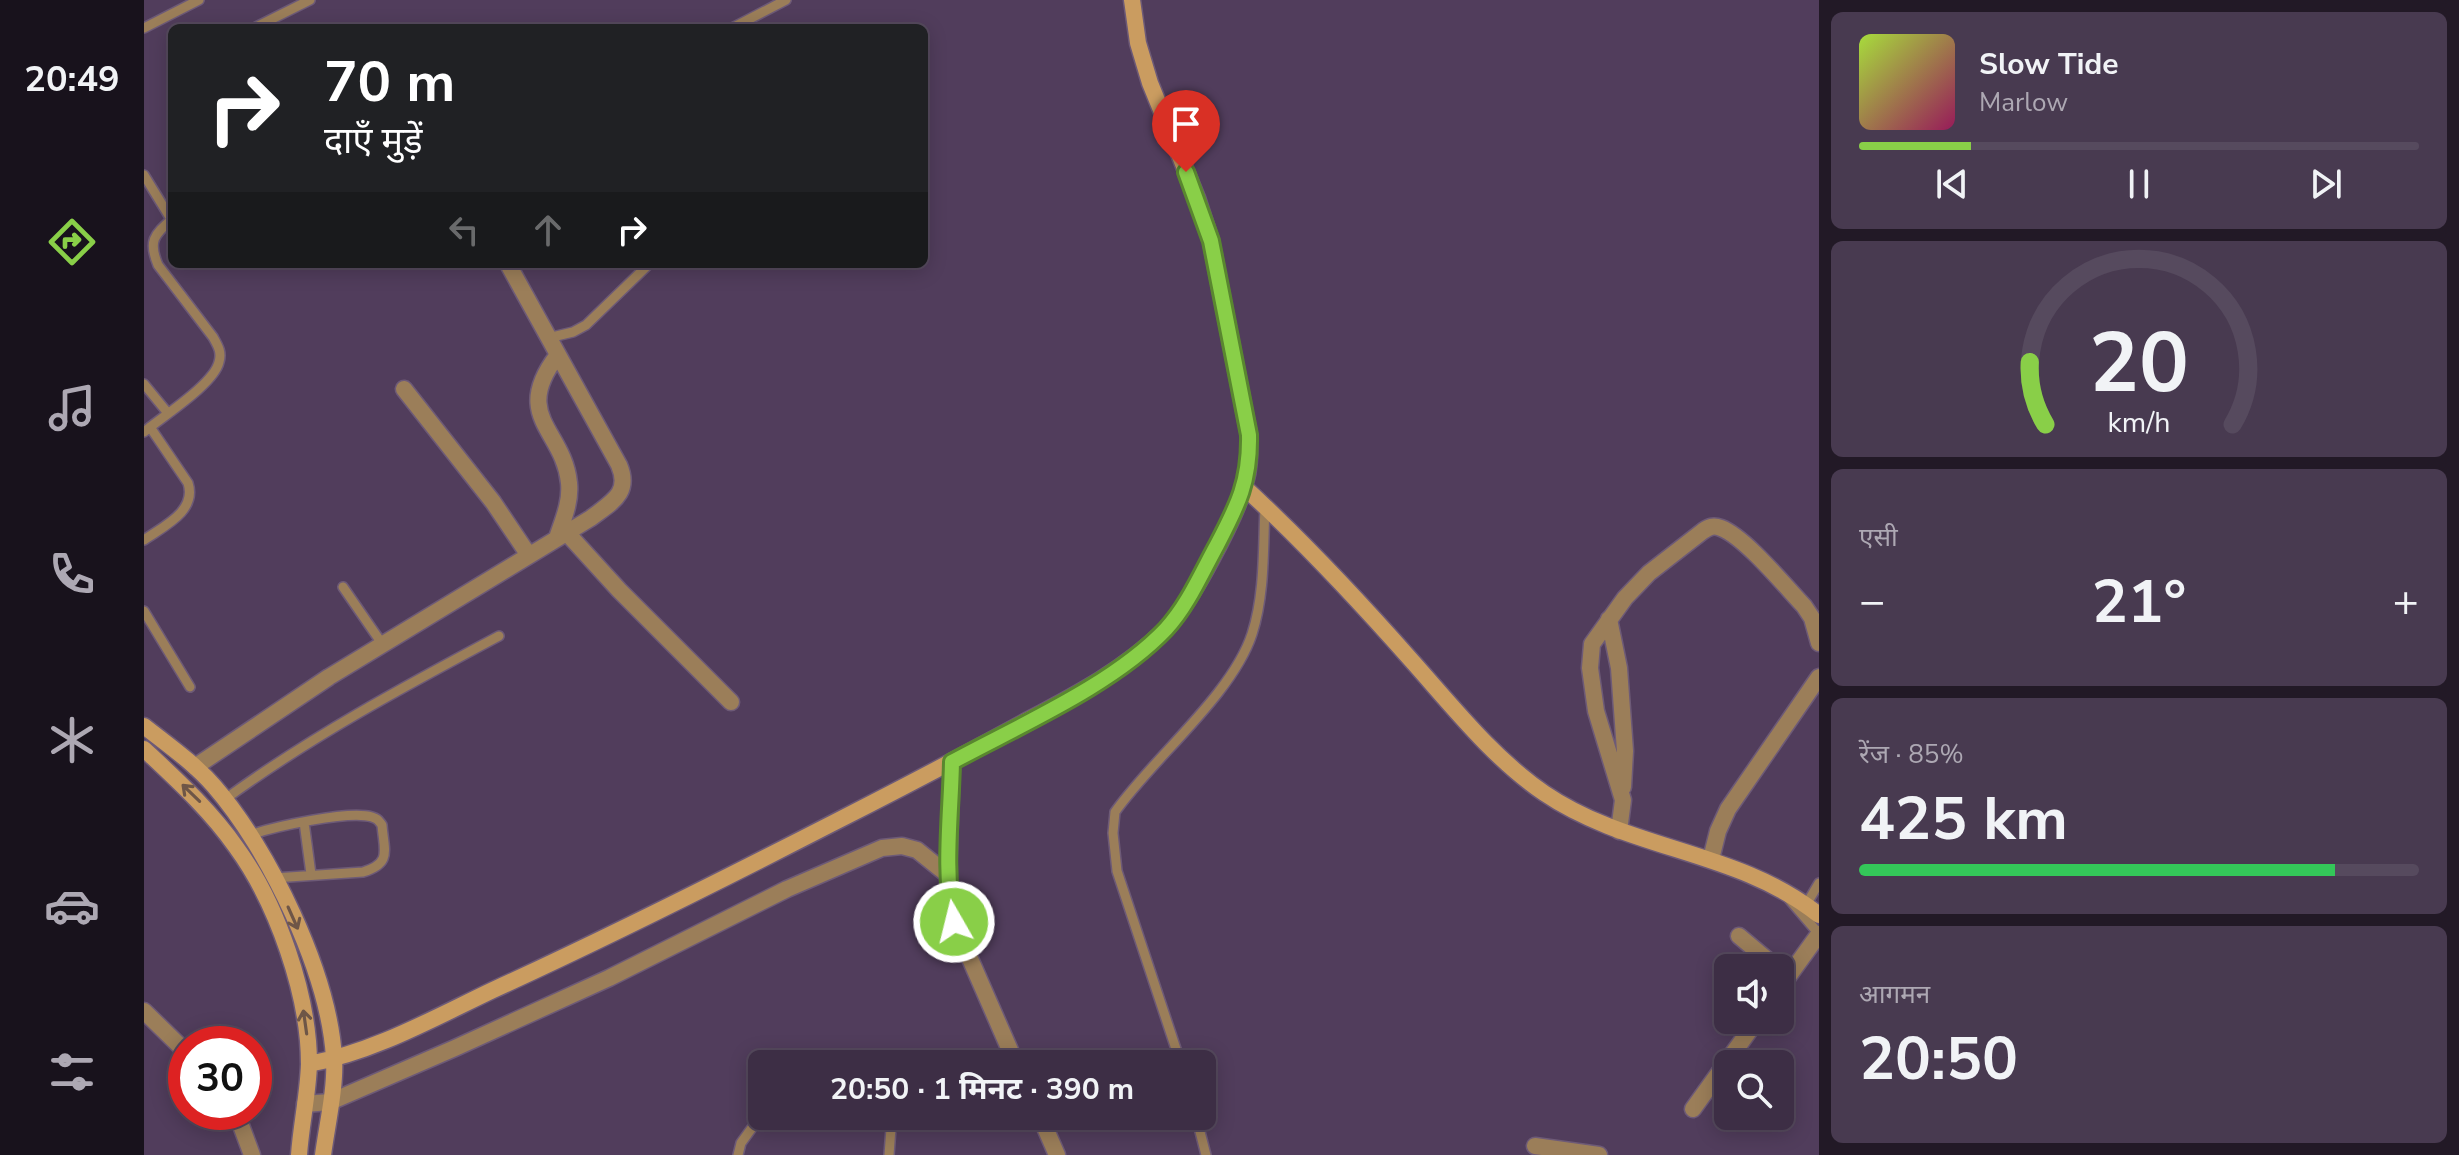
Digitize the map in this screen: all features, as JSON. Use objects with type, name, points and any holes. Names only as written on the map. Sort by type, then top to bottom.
[{"type":"street","points":[[309,1064],[335,1059],[411,1029],[618,932],[952,762],[1093,685],[1141,651],[1166,629],[1184,606],[1244,487],[1249,465],[1249,435],[1211,241],[1197,198],[1150,83],[1138,43],[1132,0]]},
{"type":"street","points":[[195,767],[244,732],[611,504],[621,492],[624,478],[510,268]]},
{"type":"street","points":[[557,356],[540,384],[540,412],[566,469],[569,483],[562,535]]},
{"type":"street","points":[[404,389],[493,502],[528,554]]},
{"type":"street","points":[[1244,487],[1513,770],[1584,817],[1711,859],[1783,889],[1813,910]]},
{"type":"street","points":[[1623,800],[1596,711],[1590,668],[1592,644],[1649,573],[1710,526],[1718,527],[1736,538],[1804,606],[1812,618],[1819,643]]},
{"type":"street","points":[[562,535],[731,702]]},
{"type":"street","points":[[1609,619],[1619,668],[1625,751],[1619,831]]},
{"type":"street","points":[[1711,859],[1728,809],[1819,677]]},
{"type":"street","points":[[144,726],[195,767],[250,835],[254,859],[297,975],[306,1025],[309,1064],[299,1155]]},
{"type":"street","points":[[144,749],[198,800],[237,848],[274,878],[312,964],[327,1012],[335,1059],[323,1155]]},
{"type":"street","points":[[952,762],[949,898],[954,922],[1010,1050]]},
{"type":"street","points":[[305,1104],[330,1102],[609,978],[787,889],[872,851],[902,846],[917,850],[948,875]]},
{"type":"street","points":[[1794,962],[1819,934]]},
{"type":"street","points":[[1739,936],[1758,954]]},
{"type":"street","points":[[144,1011],[168,1034]]},
{"type":"street","points":[[1693,1109],[1747,1034]]},
{"type":"street","points":[[243,1130],[252,1155]]},
{"type":"street","points":[[1046,1130],[1057,1155]]},
{"type":"street","points":[[1535,1146],[1599,1155]]},
{"type":"lane","points":[[144,28],[199,0]]},
{"type":"lane","points":[[262,24],[310,0]]},
{"type":"lane","points":[[740,24],[786,0]]},
{"type":"lane","points":[[144,175],[168,213]]},
{"type":"lane","points":[[144,540],[180,514],[189,503],[191,493],[188,483],[147,430],[210,378],[219,364],[220,351],[213,337],[158,265],[152,251],[158,231],[168,222]]},
{"type":"lane","points":[[548,338],[573,332],[586,325],[645,268]]},
{"type":"lane","points":[[144,384],[167,412]]},
{"type":"lane","points":[[1176,1050],[1117,871],[1113,833],[1115,812],[1233,671],[1251,637],[1259,605],[1265,506]]},
{"type":"lane","points":[[343,587],[383,645]]},
{"type":"lane","points":[[144,611],[190,687]]},
{"type":"lane","points":[[224,800],[356,714],[499,636]]},
{"type":"lane","points":[[250,835],[304,822],[369,816],[382,825],[385,854],[383,862],[375,868],[363,872],[274,878]]},
{"type":"lane","points":[[304,822],[311,874]]},
{"type":"lane","points":[[1813,910],[1819,883]]},
{"type":"lane","points":[[1783,889],[1802,917],[1819,934]]},
{"type":"lane","points":[[738,1155],[741,1143],[750,1130]]},
{"type":"lane","points":[[889,1155],[891,1130]]},
{"type":"lane","points":[[1200,1130],[1206,1155]]},
{"type":"route","points":[[954,922],[948,875],[952,762],[1093,685],[1166,629],[1198,582],[1244,487],[1249,465],[1249,435],[1211,241],[1186,172]]}]
